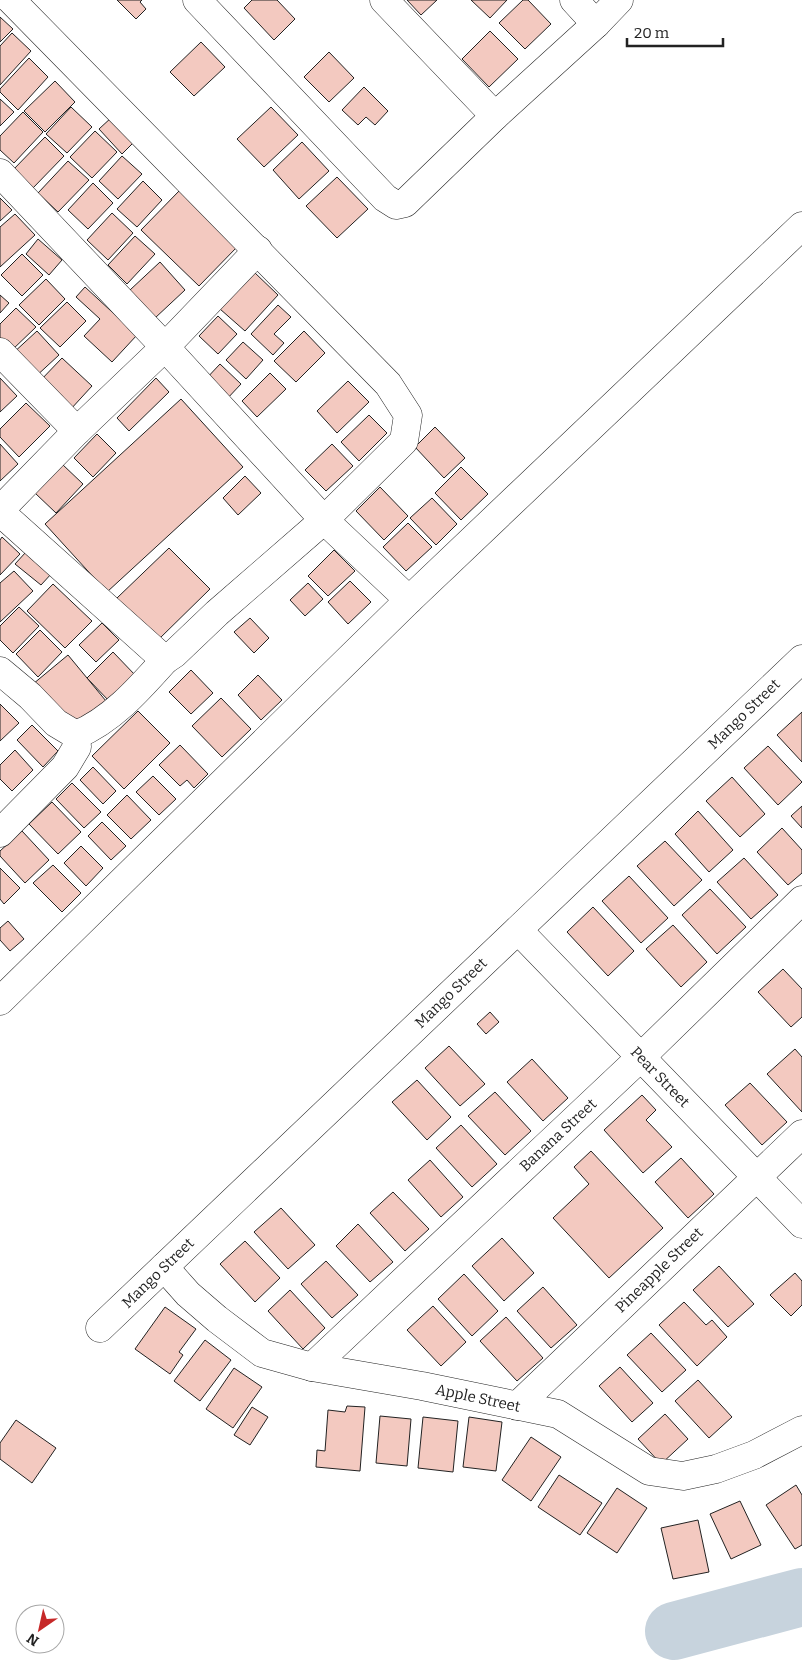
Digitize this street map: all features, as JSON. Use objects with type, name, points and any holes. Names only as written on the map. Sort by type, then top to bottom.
[{"type":"street","points":[[11,0],[388,384],[408,415],[404,441],[324,520],[165,660],[107,718],[76,735]]},
{"type":"street","points":[[197,0],[384,198],[396,205],[405,203],[495,116],[596,24],[619,0]]},
{"type":"street","points":[[384,0],[495,116]]},
{"type":"street","points":[[574,0],[596,24]]},
{"type":"street","points":[[0,173],[165,347],[324,520],[409,600]]},
{"type":"street","points":[[0,1001],[409,600],[802,226]]},
{"type":"street","points":[[165,660],[0,511],[77,431],[165,347],[258,250]]},
{"type":"street","points":[[0,352],[77,431]]},
{"type":"street","name":"Mango Street","points":[[100,1328],[802,659]]},
{"type":"street","points":[[0,671],[30,696],[56,723],[76,735]]},
{"type":"street","points":[[0,833],[65,767],[77,747],[76,735]]},
{"type":"street","name":"Banana Street","points":[[312,1367],[641,1057],[802,900]]},
{"type":"street","name":"Pear Street","points":[[518,930],[802,1224]]},
{"type":"street","name":"Pineapple Street","points":[[517,1406],[802,1134]]},
{"type":"street","name":"Apple Street","points":[[164,1267],[188,1294],[262,1353],[312,1367],[422,1386],[558,1414],[649,1471],[683,1476],[716,1469],[754,1455],[802,1430]]},
{"type":"building","points":[[117,0],[142,0],[140,2],[146,9],[136,19]]},
{"type":"building","points":[[252,0],[277,0],[295,19],[274,40],[244,8]]},
{"type":"building","points":[[407,0],[437,0],[421,15]]},
{"type":"building","points":[[471,0],[507,0],[490,18]]},
{"type":"building","points":[[523,0],[528,0],[551,24],[525,49],[499,23]]},
{"type":"building","points":[[0,17],[13,29],[0,42]]},
{"type":"building","points":[[490,31],[518,59],[489,87],[462,59]]},
{"type":"building","points":[[12,33],[31,51],[0,85],[0,46]]},
{"type":"building","points":[[201,42],[225,67],[194,96],[170,72]]},
{"type":"building","points":[[329,52],[354,78],[329,102],[304,77]]},
{"type":"building","points":[[29,58],[48,77],[18,110],[0,92],[0,89]]},
{"type":"building","points":[[55,81],[75,102],[45,132],[24,111]]},
{"type":"building","points":[[364,87],[388,111],[375,125],[366,117],[358,125],[342,110]]},
{"type":"building","points":[[0,99],[14,112],[0,126]]},
{"type":"building","points":[[71,107],[92,127],[67,153],[46,134]]},
{"type":"building","points":[[271,107],[298,135],[264,167],[237,139]]},
{"type":"building","points":[[23,112],[43,132],[14,163],[0,150],[0,136]]},
{"type":"building","points":[[112,117],[135,141],[122,154],[99,129]]},
{"type":"building","points":[[95,131],[117,152],[92,178],[70,157]]},
{"type":"building","points":[[45,137],[64,156],[32,189],[12,171]]},
{"type":"building","points":[[302,142],[329,171],[299,199],[273,170]]},
{"type":"building","points":[[122,156],[142,174],[118,199],[99,181]]},
{"type":"building","points":[[68,161],[89,180],[58,212],[38,193]]},
{"type":"building","points":[[337,177],[368,209],[337,238],[306,206]]},
{"type":"building","points":[[143,181],[162,200],[137,227],[117,209]]},
{"type":"building","points":[[93,183],[113,203],[88,229],[68,210]]},
{"type":"building","points":[[180,190],[238,246],[199,286],[141,230]]},
{"type":"building","points":[[0,198],[12,210],[0,221]]},
{"type":"building","points":[[112,213],[133,233],[108,260],[87,240]]},
{"type":"building","points":[[15,214],[35,235],[0,267],[0,227]]},
{"type":"building","points":[[135,236],[155,254],[127,284],[108,265]]},
{"type":"building","points":[[38,239],[62,260],[49,275],[26,254]]},
{"type":"building","points":[[22,254],[43,275],[22,296],[1,275]]},
{"type":"building","points":[[160,262],[185,290],[155,318],[130,290]]},
{"type":"building","points":[[254,272],[278,295],[245,331],[220,309]]},
{"type":"building","points":[[46,279],[65,299],[39,325],[19,305]]},
{"type":"building","points":[[85,287],[137,335],[112,362],[84,336],[100,319],[76,297]]},
{"type":"building","points":[[0,295],[9,303],[0,313]]},
{"type":"building","points":[[67,302],[86,321],[60,347],[40,328]]},
{"type":"building","points":[[278,305],[291,317],[274,334],[284,343],[273,355],[251,334]]},
{"type":"building","points":[[16,308],[36,327],[11,351],[0,340],[0,324]]},
{"type":"building","points":[[218,316],[237,334],[218,354],[199,336]]},
{"type":"building","points":[[37,331],[59,355],[33,379],[11,355]]},
{"type":"building","points":[[304,331],[325,353],[296,382],[274,361]]},
{"type":"building","points":[[243,342],[263,360],[246,379],[226,360]]},
{"type":"building","points":[[62,358],[92,386],[70,410],[39,382]]},
{"type":"building","points":[[220,364],[241,384],[225,401],[204,381]]},
{"type":"building","points":[[270,373],[286,389],[257,417],[242,401]]},
{"type":"building","points":[[0,378],[17,396],[0,412]]},
{"type":"building","points":[[156,378],[169,392],[129,431],[117,418]]},
{"type":"building","points":[[348,381],[369,402],[337,433],[317,411]]},
{"type":"building","points":[[181,399],[243,467],[107,592],[45,524]]},
{"type":"building","points":[[26,403],[50,426],[19,457],[0,437],[0,429]]},
{"type":"building","points":[[369,415],[387,433],[359,461],[341,442]]},
{"type":"building","points":[[435,427],[465,458],[444,478],[415,447]]},
{"type":"building","points":[[97,434],[116,453],[93,477],[74,458]]},
{"type":"building","points":[[0,444],[18,464],[0,481]]},
{"type":"building","points":[[332,444],[353,466],[326,491],[305,470]]},
{"type":"building","points":[[62,464],[83,484],[56,513],[35,493]]},
{"type":"building","points":[[461,467],[488,494],[461,520],[435,493]]},
{"type":"building","points":[[245,476],[261,493],[238,515],[223,498]]},
{"type":"building","points":[[380,487],[408,516],[384,540],[356,511]]},
{"type":"building","points":[[432,498],[457,524],[436,545],[410,518]]},
{"type":"building","points":[[408,523],[432,547],[406,571],[383,547]]},
{"type":"building","points":[[2,537],[20,554],[0,575],[0,540]]},
{"type":"building","points":[[169,548],[210,589],[158,640],[117,598]]},
{"type":"building","points":[[334,550],[355,571],[328,596],[308,576]]},
{"type":"building","points":[[26,552],[52,573],[41,585],[15,564]]},
{"type":"building","points":[[14,571],[33,591],[0,622],[0,583]]},
{"type":"building","points":[[350,581],[371,602],[348,624],[328,602]]},
{"type":"building","points":[[308,583],[323,599],[305,616],[290,600]]},
{"type":"building","points":[[53,584],[92,621],[65,648],[27,611]]},
{"type":"building","points":[[19,607],[39,626],[13,653],[0,640],[0,626]]},
{"type":"building","points":[[250,618],[269,638],[254,653],[234,632]]},
{"type":"building","points":[[102,623],[119,640],[96,662],[79,645]]},
{"type":"building","points":[[40,630],[62,652],[38,677],[16,654]]},
{"type":"building","points":[[113,652],[136,676],[110,702],[87,678]]},
{"type":"building","points":[[68,655],[106,701],[71,730],[33,684]]},
{"type":"building","points":[[191,670],[213,693],[191,714],[169,692]]},
{"type":"building","points":[[258,675],[282,700],[261,720],[238,695]]},
{"type":"building","points":[[221,698],[251,729],[222,757],[192,726]]},
{"type":"building","points":[[0,704],[19,723],[0,741]]},
{"type":"building","points":[[138,711],[170,743],[124,789],[92,756]]},
{"type":"building","points":[[802,712],[802,762],[777,735]]},
{"type":"building","points":[[32,725],[58,751],[43,767],[17,740]]},
{"type":"building","points":[[180,745],[208,774],[194,788],[187,780],[180,786],[159,765]]},
{"type":"building","points":[[768,746],[802,782],[778,805],[744,768]]},
{"type":"building","points":[[15,750],[33,770],[12,791],[0,779],[0,765]]},
{"type":"building","points":[[93,767],[116,791],[103,804],[80,780]]},
{"type":"building","points":[[153,776],[176,799],[159,815],[136,792]]},
{"type":"building","points":[[732,777],[765,814],[740,837],[706,801]]},
{"type":"building","points":[[72,783],[101,812],[84,828],[56,799]]},
{"type":"building","points":[[127,795],[151,820],[131,839],[107,815]]},
{"type":"building","points":[[52,802],[81,832],[58,854],[29,824]]},
{"type":"building","points":[[802,806],[802,828],[791,816]]},
{"type":"building","points":[[698,811],[733,850],[709,872],[675,834]]},
{"type":"building","points":[[102,822],[126,846],[111,860],[88,836]]},
{"type":"building","points":[[782,828],[802,850],[802,873],[788,885],[757,852]]},
{"type":"building","points":[[22,831],[49,860],[25,883],[0,856],[0,851]]},
{"type":"building","points":[[665,841],[702,880],[674,906],[637,866]]},
{"type":"building","points":[[81,846],[103,868],[86,886],[64,863]]},
{"type":"building","points":[[744,858],[778,895],[751,919],[717,882]]},
{"type":"building","points":[[53,865],[81,893],[62,912],[33,883]]},
{"type":"building","points":[[0,868],[20,888],[4,904],[0,899]]},
{"type":"building","points":[[629,876],[668,918],[641,943],[602,901]]},
{"type":"building","points":[[710,889],[746,927],[717,954],[682,915]]},
{"type":"building","points":[[593,907],[634,951],[608,976],[567,932]]},
{"type":"building","points":[[8,921],[24,939],[10,951],[0,940],[0,928]]},
{"type":"building","points":[[673,925],[707,962],[681,987],[646,949]]},
{"type":"building","points":[[783,969],[802,989],[802,1017],[791,1027],[758,992]]},
{"type":"building","points":[[490,1012],[499,1022],[486,1034],[477,1024]]},
{"type":"building","points":[[449,1046],[485,1084],[460,1106],[425,1068]]},
{"type":"building","points":[[795,1049],[802,1057],[802,1112],[767,1074]]},
{"type":"building","points":[[532,1059],[568,1098],[543,1121],[507,1082]]},
{"type":"building","points":[[417,1080],[451,1117],[427,1140],[392,1102]]},
{"type":"building","points":[[750,1083],[787,1122],[762,1145],[725,1105]]},
{"type":"building","points":[[495,1092],[531,1131],[505,1155],[468,1116]]},
{"type":"building","points":[[642,1095],[656,1110],[646,1120],[672,1147],[643,1173],[604,1130]]},
{"type":"building","points":[[461,1125],[497,1164],[472,1187],[436,1148]]},
{"type":"building","points":[[591,1151],[663,1228],[609,1278],[553,1218],[589,1184],[574,1167]]},
{"type":"building","points":[[681,1158],[714,1194],[688,1218],[655,1182]]},
{"type":"building","points":[[430,1160],[463,1197],[441,1217],[408,1180]]},
{"type":"building","points":[[393,1192],[429,1229],[405,1251],[370,1213]]},
{"type":"building","points":[[281,1208],[315,1245],[288,1269],[254,1232]]},
{"type":"building","points":[[358,1224],[393,1262],[370,1282],[336,1246]]},
{"type":"building","points":[[502,1238],[534,1273],[504,1301],[472,1266]]},
{"type":"building","points":[[245,1241],[280,1278],[255,1302],[220,1264]]},
{"type":"building","points":[[326,1261],[358,1295],[332,1318],[301,1284]]},
{"type":"building","points":[[719,1266],[754,1304],[728,1327],[693,1290]]},
{"type":"building","points":[[795,1273],[802,1281],[802,1305],[791,1316],[770,1295]]},
{"type":"building","points":[[464,1274],[498,1311],[472,1336],[438,1299]]},
{"type":"building","points":[[543,1287],[577,1325],[551,1348],[517,1311]]},
{"type":"building","points":[[290,1290],[325,1328],[303,1349],[268,1311]]},
{"type":"building","points":[[684,1302],[706,1325],[712,1320],[727,1337],[697,1366],[659,1325]]},
{"type":"building","points":[[433,1306],[466,1342],[441,1366],[407,1330]]},
{"type":"building","points":[[165,1307],[196,1329],[179,1352],[183,1355],[170,1374],[135,1349]]},
{"type":"building","points":[[506,1317],[543,1358],[517,1381],[480,1341]]},
{"type":"building","points":[[651,1333],[686,1370],[662,1392],[627,1355]]},
{"type":"building","points":[[205,1340],[231,1360],[200,1401],[174,1381]]},
{"type":"building","points":[[620,1367],[653,1403],[632,1422],[599,1386]]},
{"type":"building","points":[[234,1368],[262,1387],[233,1428],[206,1409]]},
{"type":"building","points":[[698,1380],[732,1417],[709,1438],[675,1401]]},
{"type":"building","points":[[347,1406],[365,1407],[360,1471],[316,1467],[317,1450],[325,1451],[328,1410],[345,1412]]},
{"type":"building","points":[[252,1407],[268,1417],[250,1445],[234,1435]]},
{"type":"building","points":[[665,1414],[688,1439],[661,1464],[638,1439]]},
{"type":"building","points":[[380,1416],[411,1419],[407,1466],[376,1463]]},
{"type":"building","points":[[423,1417],[458,1421],[453,1472],[418,1468]]},
{"type":"building","points":[[469,1417],[502,1422],[496,1471],[463,1467]]},
{"type":"building","points":[[16,1420],[56,1448],[32,1483],[0,1459],[0,1443]]},
{"type":"building","points":[[531,1437],[561,1457],[531,1501],[502,1480]]},
{"type":"building","points":[[559,1475],[602,1503],[580,1535],[538,1507]]},
{"type":"building","points":[[796,1485],[802,1495],[802,1545],[795,1549],[766,1505]]},
{"type":"building","points":[[617,1488],[647,1508],[617,1553],[587,1533]]},
{"type":"building","points":[[740,1501],[761,1545],[731,1559],[710,1514]]},
{"type":"building","points":[[698,1520],[709,1572],[673,1579],[661,1528]]},
{"type":"waterway","points":[[674,1631],[802,1597]]}]
